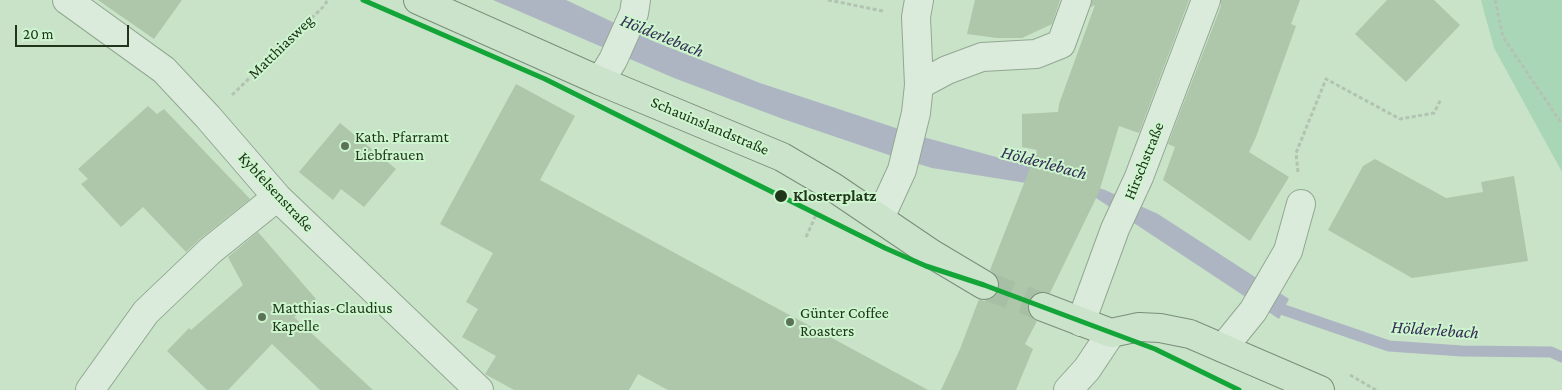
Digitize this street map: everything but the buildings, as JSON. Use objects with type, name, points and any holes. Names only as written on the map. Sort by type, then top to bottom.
[{"type":"main road","name":"Schauinslandstraße","points":[[418,0],[606,70],[782,157],[833,187],[932,254],[984,285]]},
{"type":"main road","points":[[1043,307],[1111,333],[1140,327],[1160,328],[1190,334],[1320,390]]},
{"type":"street","name":"Kybfelsenstraße","points":[[67,0],[164,70],[208,117],[277,197],[479,390]]},
{"type":"street","points":[[918,85],[947,70],[982,57],[1036,54],[1061,44],[1077,0]]},
{"type":"street","name":"Hirschstraße","points":[[1081,322],[1115,229],[1139,177],[1206,0]]},
{"type":"street","points":[[606,70],[635,7]]},
{"type":"street","points":[[880,218],[902,170],[916,112],[918,85],[917,8]]},
{"type":"street","points":[[90,390],[146,312],[211,250],[277,197]]},
{"type":"street","points":[[1223,348],[1253,311],[1288,251],[1301,204]]},
{"type":"street","points":[[1068,390],[1087,369],[1111,333]]},
{"type":"path","name":"Matthiasweg","points":[[234,94],[328,0]]},
{"type":"path","points":[[828,0],[917,8]]},
{"type":"path","points":[[1495,0],[1504,36],[1562,124]]},
{"type":"path","points":[[1298,175],[1296,154],[1326,79],[1400,119],[1434,113],[1441,99]]},
{"type":"green space","points":[[1481,0],[1562,0],[1562,172],[1494,48]]},
{"type":"shaded area","points":[[493,0],[566,0],[655,42],[760,83],[923,137],[1040,169],[1105,190],[1158,214],[1289,299],[1279,319],[1096,198],[1064,189],[932,168],[889,155],[783,119],[674,78]]},
{"type":"waterway","name":"Hölderlebach","points":[[1272,302],[1284,310],[1389,346],[1462,351],[1551,352],[1562,357]]},
{"type":"tunnel","points":[[984,285],[1043,307]]},
{"type":"transit line","points":[[363,0],[545,79],[885,248],[926,266],[984,285],[1155,349],[1239,390]]},
{"type":"place","name":"Kath. Pfarramt Liebfrauen","points":[[345,146]]},
{"type":"place","name":"Klosterplatz","points":[[781,196]]},
{"type":"place","name":"Matthias-Claudius Kapelle","points":[[262,317]]},
{"type":"place","name":"Günter Coffee Roasters","points":[[790,322]]}]
